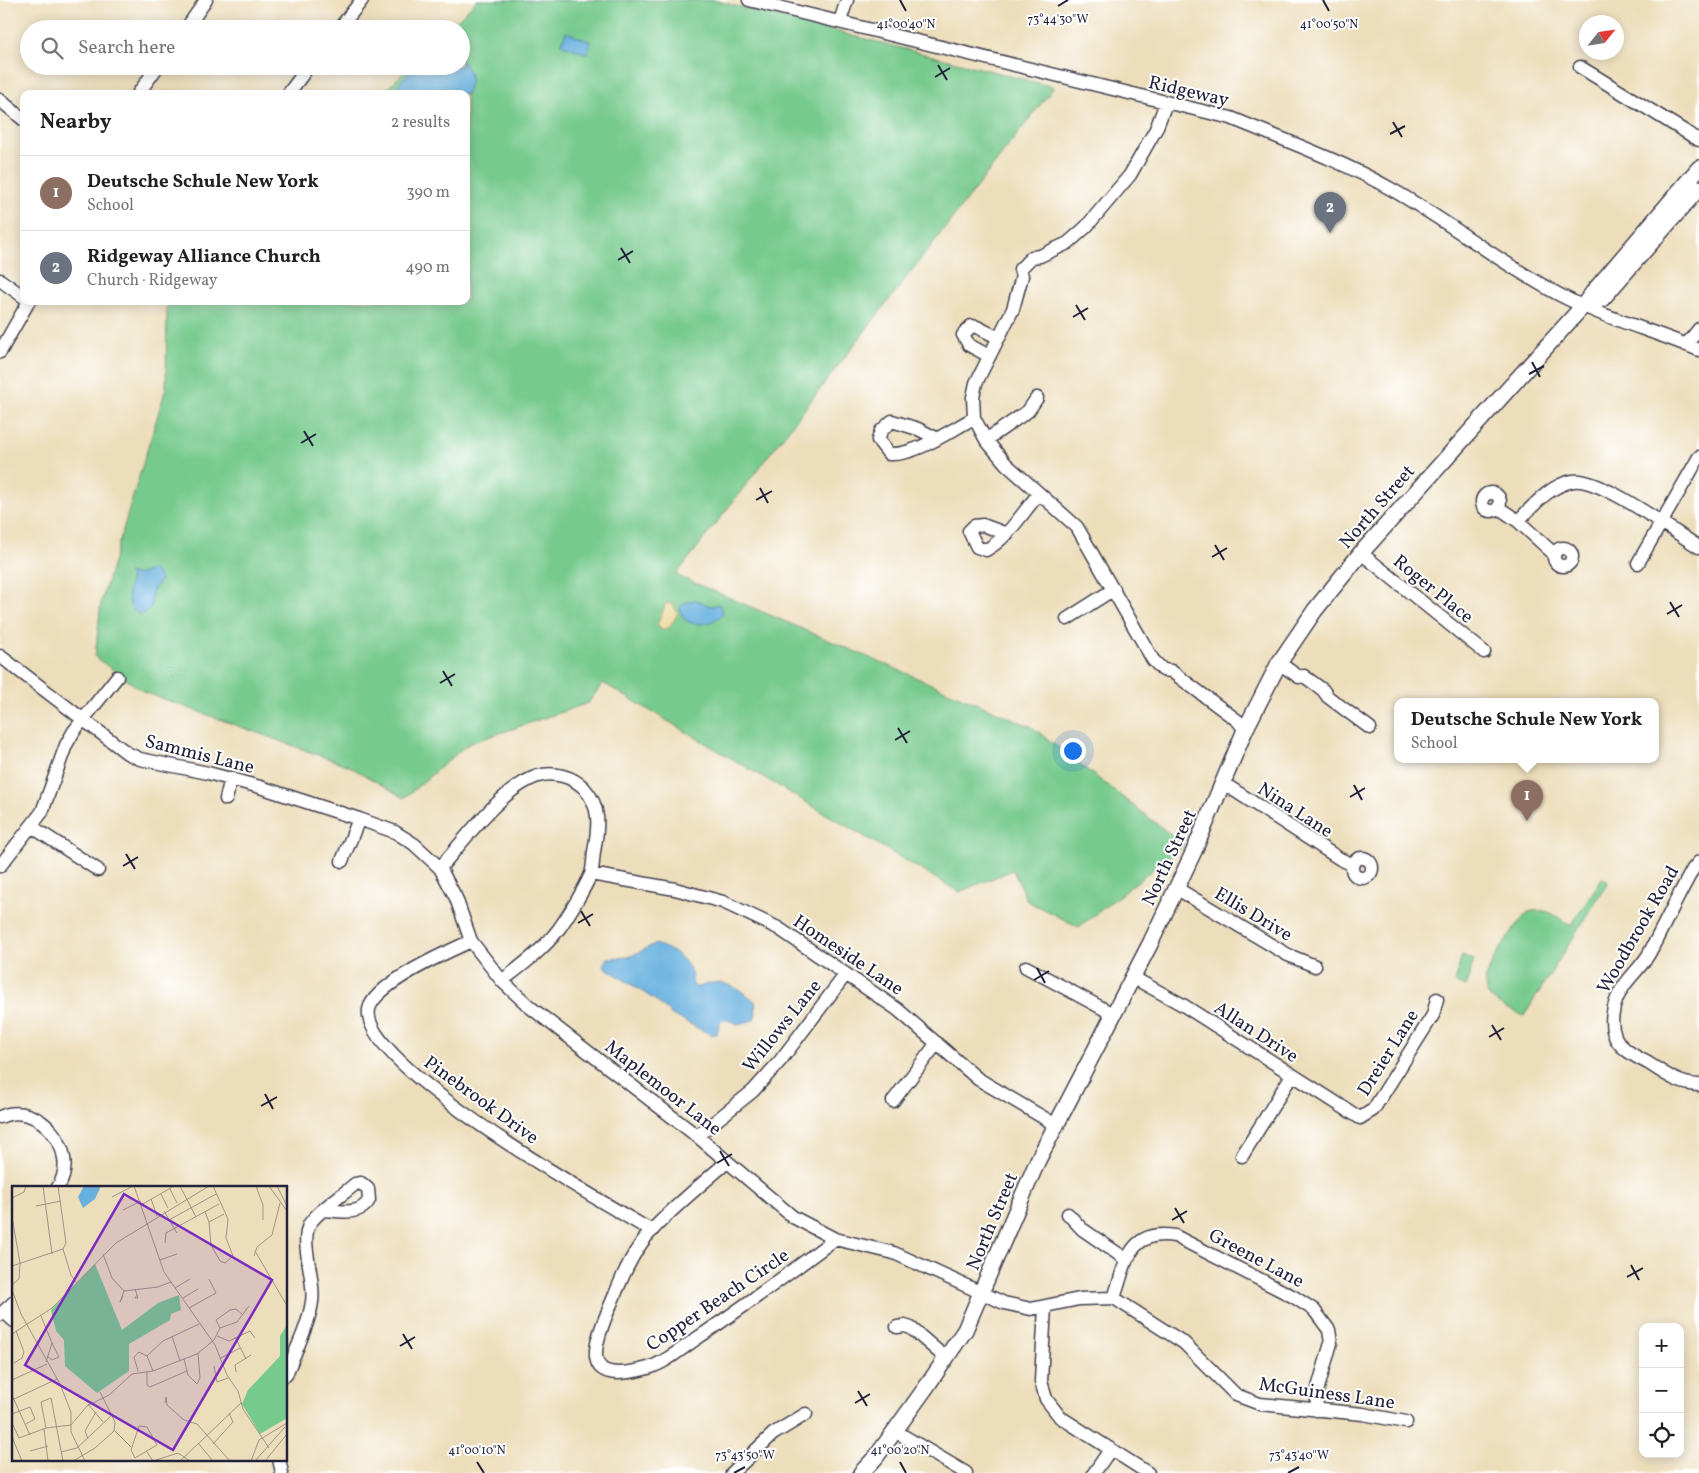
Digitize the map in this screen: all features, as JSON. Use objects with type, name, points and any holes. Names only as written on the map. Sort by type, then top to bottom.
[{"type":"main road","name":"North Street","points":[[861,1473],[895,1431],[947,1359],[965,1330],[1031,1177],[1176,888],[1245,730],[1279,664],[1315,610],[1361,553],[1698,178]]},
{"type":"street","points":[[192,20],[206,0]]},
{"type":"street","points":[[346,20],[362,0]]},
{"type":"street","name":"Ridgeway","points":[[749,0],[1231,118],[1304,147],[1391,189],[1510,267],[1583,306],[1699,350]]},
{"type":"street","points":[[840,21],[847,0]]},
{"type":"street","points":[[1580,68],[1699,140]]},
{"type":"street","points":[[141,90],[152,75]]},
{"type":"street","points":[[291,90],[302,75]]},
{"type":"street","points":[[0,100],[20,117]]},
{"type":"street","points":[[1166,103],[1156,129],[1130,175],[1086,227],[1068,243],[1040,256],[1022,276],[1013,309],[976,383],[973,397],[974,418],[986,440],[1006,464],[1038,495],[1058,509],[1077,527],[1153,660],[1163,670],[1166,678],[1234,729],[1245,730]]},
{"type":"street","points":[[0,280],[20,294]]},
{"type":"street","points":[[0,352],[27,305]]},
{"type":"street","points":[[989,356],[969,345],[963,334],[971,326],[978,327],[999,338]]},
{"type":"street","points":[[1686,344],[1699,328]]},
{"type":"street","points":[[986,440],[1028,411],[1037,398]]},
{"type":"street","points":[[936,438],[974,418]]},
{"type":"street","points":[[1638,563],[1699,457]]},
{"type":"street","points":[[1518,521],[1543,496],[1558,487],[1575,480],[1591,482],[1614,493],[1699,547]]},
{"type":"street","points":[[1007,534],[1038,495]]},
{"type":"street","points":[[1499,508],[1518,521],[1553,554]]},
{"type":"street","name":"Roger Place","points":[[1361,553],[1484,652]]},
{"type":"street","points":[[1067,619],[1114,589]]},
{"type":"street","name":"Sammis Lane","points":[[0,656],[127,753],[140,759],[231,778],[359,819],[395,832],[414,844]]},
{"type":"street","points":[[1279,664],[1299,677],[1300,682],[1319,696],[1328,698],[1370,728]]},
{"type":"street","points":[[0,866],[47,803],[66,745],[83,718],[117,677]]},
{"type":"street","points":[[440,868],[486,815],[519,786],[539,775],[548,774],[570,778],[580,785],[595,805],[599,823],[591,874],[558,930],[539,950],[502,981]]},
{"type":"street","points":[[226,799],[231,778]]},
{"type":"street","name":"Nina Lane","points":[[1222,783],[1340,860],[1351,864]]},
{"type":"street","points":[[342,861],[359,819]]},
{"type":"street","points":[[31,826],[98,870]]},
{"type":"street","name":"Maplemoor Lane","points":[[414,844],[440,868],[456,898],[471,941],[502,981],[530,1007],[697,1136],[793,1217],[835,1238],[894,1253],[982,1294]]},
{"type":"street","name":"Woodbrook Road","points":[[1697,868],[1660,928],[1651,951],[1638,970],[1625,984],[1614,1006],[1612,1020],[1614,1032],[1624,1049],[1679,1082],[1699,1085]]},
{"type":"street","name":"Homeside Lane","points":[[591,874],[675,889],[723,902],[778,928],[897,1009],[978,1078],[1056,1125]]},
{"type":"street","name":"Ellis Drive","points":[[1176,888],[1288,955],[1315,966]]},
{"type":"street","name":"Pinebrook Drive","points":[[471,941],[412,970],[375,998],[369,1014],[375,1032],[404,1066],[427,1086],[503,1140],[652,1231]]},
{"type":"street","points":[[1026,967],[1113,1014]]},
{"type":"street","name":"Willows Lane","points":[[697,1136],[752,1091],[780,1061],[846,974]]},
{"type":"street","name":"Allan Drive","points":[[1132,977],[1183,1005],[1360,1118]]},
{"type":"street","name":"Dreier Lane","points":[[1360,1118],[1373,1110],[1433,1015],[1437,1000]]},
{"type":"street","points":[[893,1101],[937,1043]]},
{"type":"street","points":[[1242,1156],[1292,1076]]},
{"type":"street","points":[[0,1117],[18,1113],[39,1121],[52,1132],[63,1153],[65,1166],[58,1186]]},
{"type":"street","name":"Copper Beach Circle","points":[[727,1162],[652,1231],[629,1262],[598,1333],[594,1354],[597,1363],[607,1372],[647,1368],[657,1365],[757,1298],[835,1238]]},
{"type":"street","points":[[288,1370],[306,1326],[313,1301],[307,1231],[310,1224],[324,1210],[355,1184],[365,1184],[370,1194],[367,1204],[357,1210],[324,1210]]},
{"type":"street","points":[[1068,1214],[1082,1229],[1127,1260]]},
{"type":"street","name":"Greene Lane","points":[[1114,1298],[1127,1260],[1136,1244],[1158,1233],[1175,1236],[1294,1297],[1314,1310],[1329,1330],[1332,1343],[1318,1388],[1316,1410]]},
{"type":"street","points":[[982,1294],[1004,1303],[1031,1309],[1079,1299],[1114,1298]]},
{"type":"street","name":"McGuiness Lane","points":[[1114,1298],[1184,1343],[1236,1395],[1260,1404],[1363,1414],[1406,1422]]},
{"type":"street","points":[[1045,1307],[1045,1334],[1040,1380],[1046,1399],[1060,1418],[1148,1473]]},
{"type":"street","points":[[897,1327],[905,1326],[911,1328],[947,1359]]},
{"type":"street","points":[[732,1473],[773,1434],[806,1414]]},
{"type":"street","points":[[895,1431],[966,1473]]},
{"type":"street","points":[[1094,1473],[1110,1450]]},
{"type":"street","points":[[279,1460],[282,1473]]},
{"type":"green space","points":[[477,0],[713,0],[1054,87],[676,575],[1032,727],[1184,845],[1079,927],[1027,901],[1013,870],[959,892],[603,683],[588,703],[468,744],[404,798],[349,766],[144,692],[95,657],[101,602],[166,388],[167,305],[470,305],[470,90],[388,90],[401,75],[470,75],[470,20],[457,20]]},
{"type":"green space","points":[[1602,878],[1608,882],[1524,1016],[1492,999],[1486,990],[1485,982],[1488,972],[1500,949],[1528,912],[1547,912],[1571,926]]},
{"type":"green space","points":[[1462,956],[1474,960],[1466,987],[1454,982]]},
{"type":"sand","points":[[666,603],[672,604],[678,613],[670,627],[662,630],[657,625]]},
{"type":"water","points":[[566,32],[591,42],[587,54],[561,44]]},
{"type":"water","points":[[407,75],[470,76],[468,90],[399,90],[399,83]]},
{"type":"water","points":[[153,570],[157,573],[160,580],[152,592],[151,608],[141,615],[132,608],[128,599],[131,577],[128,573],[135,575]]},
{"type":"water","points":[[695,600],[711,606],[719,604],[723,613],[712,621],[698,624],[691,623],[682,615],[680,608],[684,603]]},
{"type":"water","points":[[655,944],[676,953],[686,963],[690,969],[692,983],[696,987],[711,983],[729,985],[740,990],[755,1001],[756,1013],[754,1020],[738,1024],[725,1019],[720,1022],[717,1033],[712,1035],[672,1015],[655,1000],[606,968],[603,964],[608,958],[629,957]]},
{"type":"place","name":"Ridgeway Alliance Church","points":[[1330,233]]},
{"type":"place","name":"Deutsche Schule New York","points":[[1527,821]]}]
